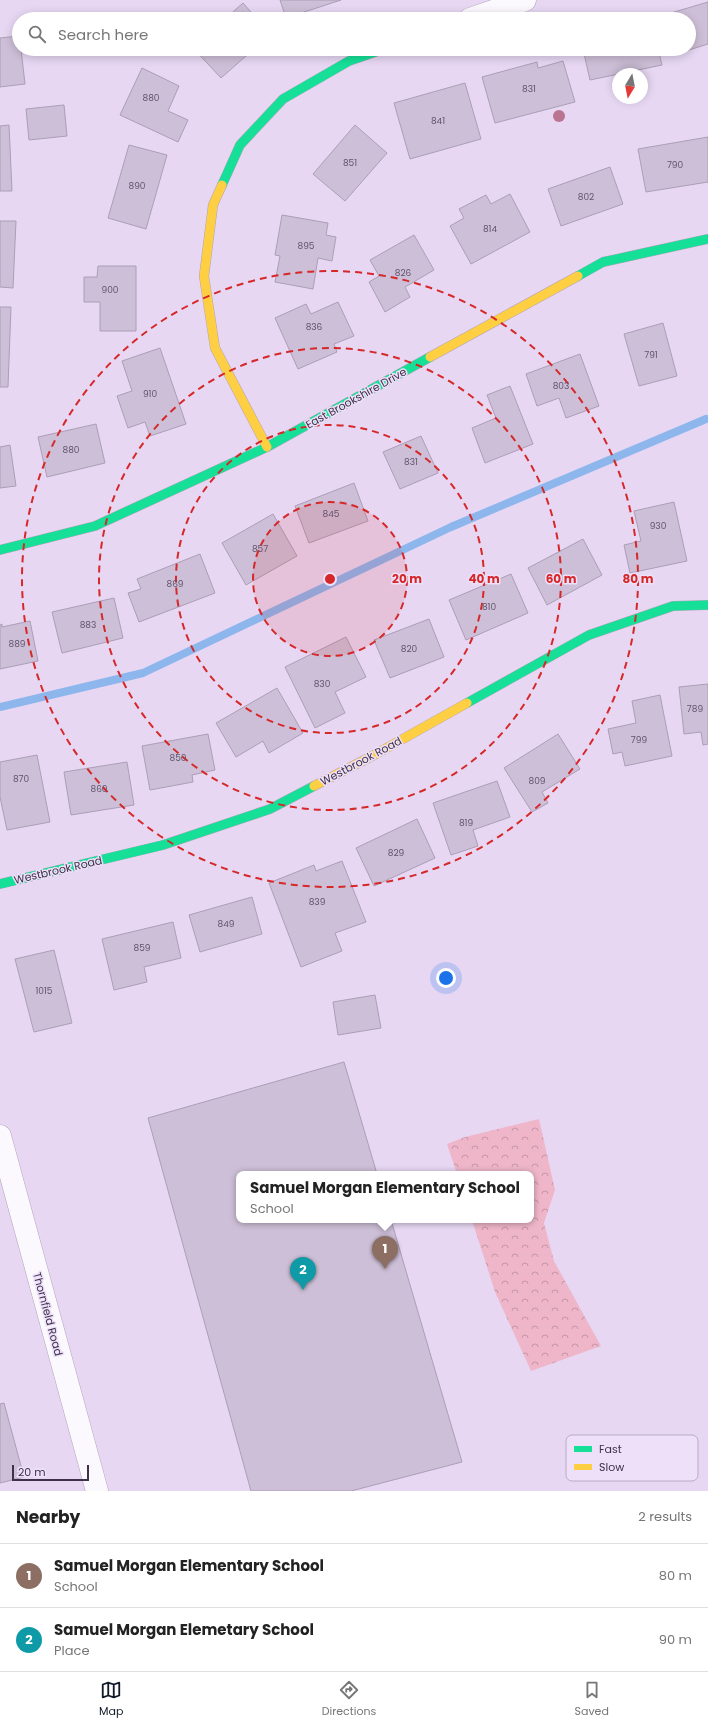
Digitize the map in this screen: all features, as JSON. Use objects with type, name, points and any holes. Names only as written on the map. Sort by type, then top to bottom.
[{"type":"street","points":[[490,12],[525,0]]},
{"type":"street","points":[[267,447],[215,348],[204,276],[213,205],[240,145],[283,99],[349,61],[364,56]]},
{"type":"street","name":"East Brookshire Drive","points":[[0,550],[95,526],[267,447],[603,262],[708,241]]},
{"type":"street","name":"Westbrook Road","points":[[0,884],[163,844],[270,809],[376,754],[589,635],[674,606],[708,604]]},
{"type":"street","name":"Thornfield Road","points":[[0,1136],[97,1491]]},
{"type":"green space","points":[[539,1119],[555,1190],[544,1223],[554,1261],[601,1346],[531,1371],[495,1292],[473,1223],[534,1223],[534,1171],[456,1171],[447,1144],[465,1137]]},
{"type":"building","points":[[280,0],[341,0],[304,12],[284,12]]},
{"type":"building","points":[[708,2],[708,44],[696,48],[696,12],[674,12]]},
{"type":"building","points":[[243,3],[251,12],[233,12]]},
{"type":"building","points":[[12,37],[12,56],[22,56],[25,84],[0,87],[0,38]]},
{"type":"building","points":[[201,56],[246,56],[221,78]]},
{"type":"building","points":[[585,56],[660,56],[662,65],[648,68],[612,68],[612,75],[590,80]]},
{"type":"building","points":[[563,61],[575,102],[495,123],[482,77],[537,62],[538,68]]},
{"type":"building","points":[[142,68],[179,86],[168,111],[188,120],[178,142],[120,115]]},
{"type":"building","points":[[465,83],[481,139],[410,159],[394,103]]},
{"type":"building","points":[[64,105],[67,136],[29,140],[26,109]]},
{"type":"building","points":[[9,125],[12,191],[0,191],[0,126]]},
{"type":"building","points":[[355,125],[387,153],[345,201],[313,174]]},
{"type":"building","points":[[708,137],[708,182],[646,192],[638,149]]},
{"type":"building","points":[[129,145],[167,155],[146,229],[108,218]]},
{"type":"building","points":[[610,167],[623,204],[561,226],[548,189]]},
{"type":"building","points":[[510,194],[530,232],[471,264],[450,226],[464,218],[459,209],[486,195],[491,204]]},
{"type":"building","points":[[282,215],[328,223],[326,235],[336,237],[332,261],[318,258],[313,289],[275,282],[280,256],[275,255]]},
{"type":"building","points":[[0,221],[16,221],[13,288],[0,287]]},
{"type":"building","points":[[414,235],[434,270],[405,287],[410,297],[385,312],[369,282],[379,276],[370,260]]},
{"type":"building","points":[[98,266],[136,266],[136,331],[100,331],[100,302],[84,302],[84,277],[97,277]]},
{"type":"building","points":[[338,302],[354,336],[334,344],[337,352],[298,369],[275,318],[306,304],[311,314]]},
{"type":"building","points":[[0,307],[11,307],[8,387],[0,387]]},
{"type":"building","points":[[663,323],[677,376],[639,386],[624,334]]},
{"type":"building","points":[[160,348],[186,424],[150,436],[145,422],[128,428],[117,396],[132,391],[122,361]]},
{"type":"building","points":[[580,354],[599,406],[566,418],[559,398],[537,406],[526,374]]},
{"type":"building","points":[[510,386],[533,444],[485,463],[472,428],[496,418],[487,395]]},
{"type":"building","points":[[96,424],[105,463],[47,477],[38,437]]},
{"type":"building","points":[[421,436],[438,473],[400,489],[383,452]]},
{"type":"building","points":[[10,445],[16,486],[0,488],[0,447]]},
{"type":"building","points":[[354,483],[368,521],[309,543],[295,506]]},
{"type":"building","points":[[674,502],[687,561],[630,573],[624,545],[641,541],[634,511]]},
{"type":"building","points":[[273,514],[297,556],[246,585],[222,543]]},
{"type":"building","points":[[583,539],[602,575],[547,605],[528,568]]},
{"type":"building","points":[[200,554],[215,593],[139,622],[128,593],[141,589],[137,579]]},
{"type":"building","points":[[511,574],[528,613],[466,640],[449,600]]},
{"type":"building","points":[[114,598],[123,638],[62,653],[52,612]]},
{"type":"building","points":[[429,619],[444,657],[390,678],[374,640]]},
{"type":"building","points":[[30,621],[38,661],[0,669],[0,625],[2,624],[2,627]]},
{"type":"building","points":[[346,637],[366,677],[335,692],[345,713],[315,728],[285,667]]},
{"type":"building","points":[[708,684],[708,744],[703,745],[701,732],[684,734],[679,687]]},
{"type":"building","points":[[277,688],[303,733],[269,753],[263,741],[236,757],[216,723]]},
{"type":"building","points":[[660,695],[672,756],[625,766],[622,752],[613,754],[608,729],[636,723],[632,701]]},
{"type":"building","points":[[208,734],[215,770],[192,775],[193,782],[150,790],[142,746]]},
{"type":"building","points":[[558,734],[580,769],[542,792],[548,803],[532,812],[504,768]]},
{"type":"building","points":[[37,755],[50,822],[7,830],[0,797],[0,762]]},
{"type":"building","points":[[127,762],[134,805],[71,815],[64,772]]},
{"type":"building","points":[[497,781],[510,817],[473,830],[478,846],[451,855],[433,803]]},
{"type":"building","points":[[417,819],[435,858],[374,886],[356,848]]},
{"type":"building","points":[[342,861],[366,922],[335,933],[342,951],[301,967],[269,883],[314,865],[316,871]]},
{"type":"building","points":[[252,897],[262,934],[200,952],[189,915]]},
{"type":"building","points":[[173,922],[181,958],[144,967],[147,982],[114,990],[102,939]]},
{"type":"building","points":[[54,950],[72,1023],[34,1032],[15,959]]},
{"type":"building","points":[[375,995],[381,1028],[338,1035],[333,1002]]},
{"type":"building","points":[[344,1062],[376,1171],[236,1171],[236,1223],[392,1223],[462,1462],[351,1491],[251,1491],[148,1118]]},
{"type":"building","points":[[4,1403],[24,1477],[0,1483],[0,1404]]},
{"type":"waterway","points":[[0,707],[143,673],[451,527],[706,419]]},
{"type":"traffic: fast","points":[[222,185],[240,145],[283,99],[349,61],[364,56]]},
{"type":"traffic: fast","points":[[578,276],[603,262],[708,239]]},
{"type":"traffic: fast","points":[[0,550],[95,526],[267,447],[430,357]]},
{"type":"traffic: fast","points":[[467,703],[589,635],[673,606],[708,605]]},
{"type":"traffic: fast","points":[[0,884],[163,845],[270,809],[314,786]]},
{"type":"traffic: slow","points":[[222,185],[213,205],[204,276],[215,348],[267,447]]},
{"type":"traffic: slow","points":[[430,357],[578,276]]},
{"type":"traffic: slow","points":[[314,786],[376,754],[467,703]]},
{"type":"place","name":"Samuel Morgan Elementary School","points":[[385,1269]]},
{"type":"place","name":"Samuel Morgan Elemetary School","points":[[303,1290]]}]
